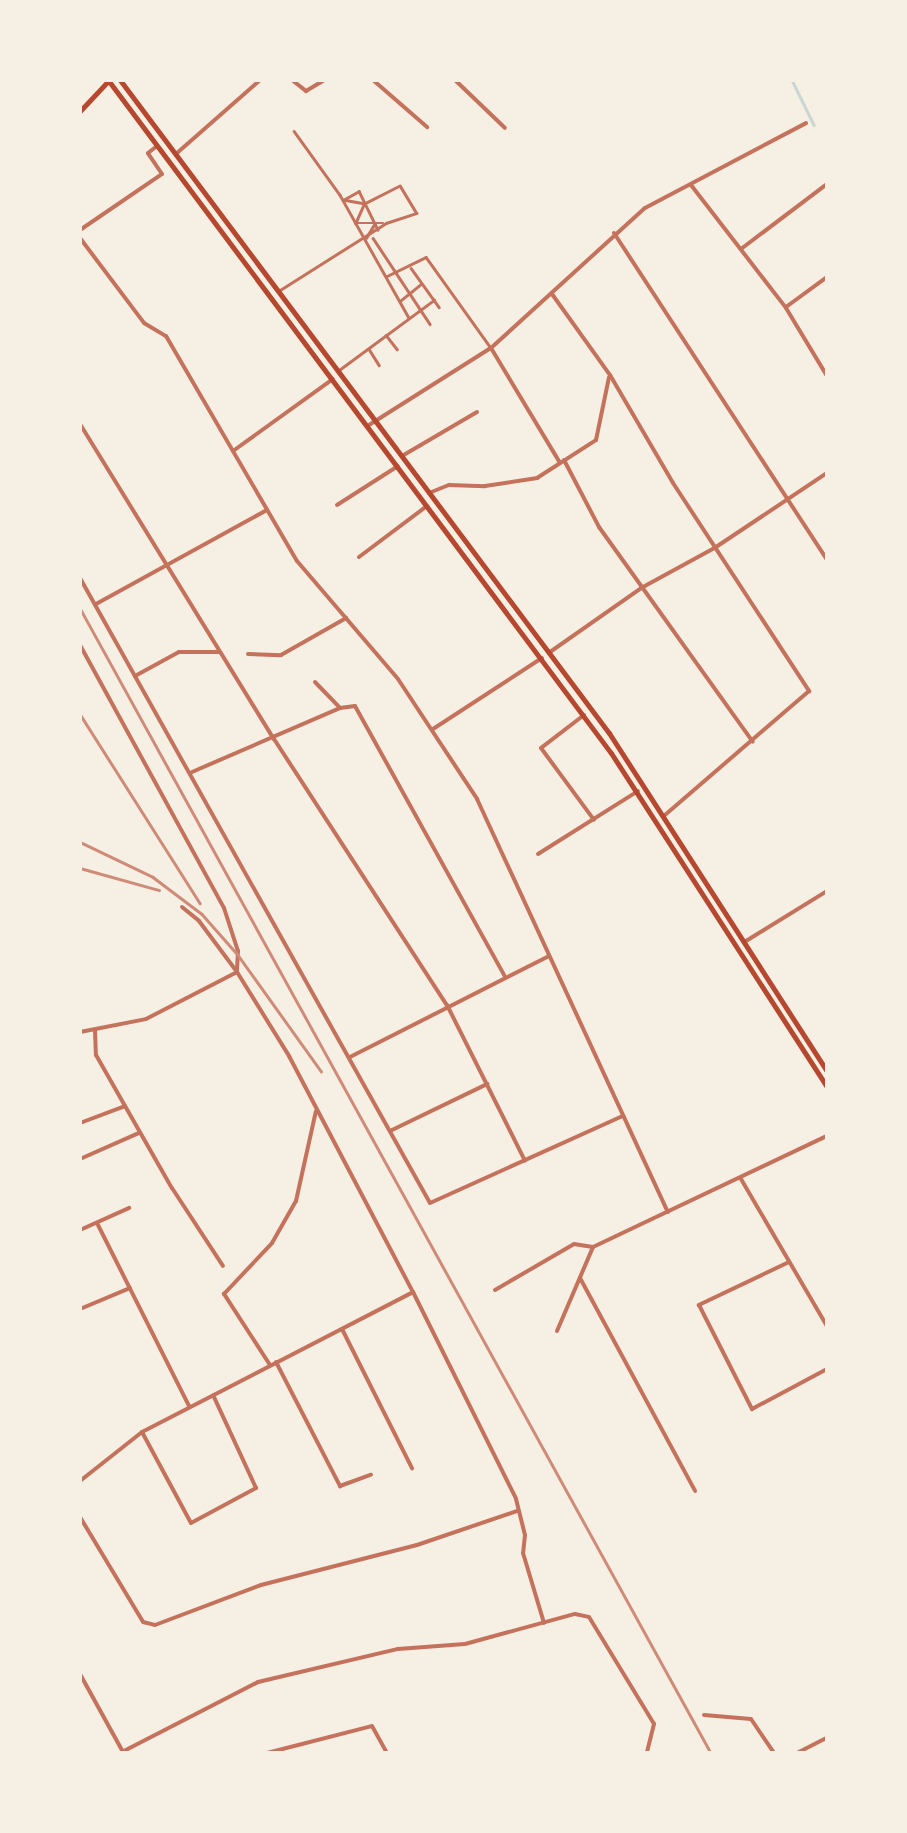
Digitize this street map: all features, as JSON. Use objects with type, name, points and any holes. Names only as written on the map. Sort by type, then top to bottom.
[{"type":"main road","points":[[80,111],[108,80],[584,715],[638,791],[827,1088]]},
{"type":"main road","points":[[120,80],[550,652],[665,815],[827,1071]]},
{"type":"street","points":[[175,154],[260,80]]},
{"type":"street","points":[[292,80],[306,91],[324,80]]},
{"type":"street","points":[[373,80],[428,126]]},
{"type":"street","points":[[456,80],[505,128]]},
{"type":"street","points":[[368,426],[491,348],[645,208],[806,122]]},
{"type":"street","points":[[294,131],[343,200],[409,318]]},
{"type":"street","points":[[80,230],[162,174],[148,153],[157,146]]},
{"type":"street","points":[[690,184],[786,308],[827,376]]},
{"type":"street","points":[[741,249],[827,184]]},
{"type":"street","points":[[343,200],[365,204],[400,186],[416,213],[386,223],[356,224]]},
{"type":"street","points":[[343,200],[358,191],[379,231]]},
{"type":"street","points":[[356,224],[365,204]]},
{"type":"street","points":[[365,239],[375,223]]},
{"type":"street","points":[[279,291],[386,223]]},
{"type":"street","points":[[614,233],[827,560]]},
{"type":"street","points":[[372,235],[430,324]]},
{"type":"street","points":[[80,238],[144,323],[166,336],[297,561],[398,678],[477,799],[547,958],[668,1212]]},
{"type":"street","points":[[386,276],[411,268],[426,257],[491,348],[599,527],[753,742]]},
{"type":"street","points":[[411,268],[440,308]]},
{"type":"street","points":[[786,308],[827,277]]},
{"type":"street","points":[[400,301],[422,283]]},
{"type":"street","points":[[552,294],[610,375],[809,691],[665,815]]},
{"type":"street","points":[[339,370],[434,300]]},
{"type":"street","points":[[386,335],[396,349]]},
{"type":"street","points":[[368,348],[379,365]]},
{"type":"street","points":[[817,362],[827,357]]},
{"type":"street","points":[[430,494],[449,485],[485,486],[537,478],[596,440],[610,375]]},
{"type":"street","points":[[234,450],[333,379]]},
{"type":"street","points":[[402,456],[477,412]]},
{"type":"street","points":[[80,424],[274,739],[448,1005],[524,1161]]},
{"type":"street","points":[[336,505],[398,466]]},
{"type":"street","points":[[550,652],[643,587],[716,547],[827,473]]},
{"type":"street","points":[[359,557],[428,506]]},
{"type":"street","points":[[95,604],[267,510]]},
{"type":"street","points":[[80,578],[192,772],[430,1204],[623,1116]]},
{"type":"street","points":[[248,654],[280,655],[346,618]]},
{"type":"street","points":[[80,644],[224,908],[238,951],[237,972]]},
{"type":"street","points":[[135,676],[179,652],[222,652]]},
{"type":"street","points":[[432,730],[542,658]]},
{"type":"street","points":[[314,682],[340,708]]},
{"type":"street","points":[[192,772],[350,704],[358,709],[504,975]]},
{"type":"street","points":[[584,715],[541,748],[594,820]]},
{"type":"street","points":[[538,854],[638,791]]},
{"type":"street","points":[[746,941],[827,891]]},
{"type":"street","points":[[182,907],[199,921],[237,972],[316,1108],[413,1292],[519,1510],[526,1535],[523,1553],[544,1623]]},
{"type":"street","points":[[349,1058],[504,975],[547,958]]},
{"type":"street","points":[[80,1032],[146,1019],[237,972]]},
{"type":"street","points":[[95,1030],[96,1055],[223,1266]]},
{"type":"street","points":[[390,1131],[487,1084]]},
{"type":"street","points":[[80,1123],[125,1106]]},
{"type":"street","points":[[316,1108],[296,1201],[272,1242],[224,1294],[273,1364],[340,1486],[371,1475]]},
{"type":"street","points":[[80,1160],[140,1132]]},
{"type":"street","points":[[495,1290],[574,1244],[593,1247],[827,1136]]},
{"type":"street","points":[[740,1178],[827,1326]]},
{"type":"street","points":[[80,1230],[129,1208]]},
{"type":"street","points":[[97,1222],[190,1407]]},
{"type":"street","points":[[557,1332],[593,1247]]},
{"type":"street","points":[[789,1262],[699,1305],[752,1409],[827,1369]]},
{"type":"street","points":[[580,1278],[695,1491]]},
{"type":"street","points":[[80,1309],[130,1288]]},
{"type":"street","points":[[80,1482],[142,1432],[413,1292]]},
{"type":"street","points":[[342,1328],[412,1468]]},
{"type":"street","points":[[142,1432],[190,1523],[256,1488],[213,1395]]},
{"type":"street","points":[[80,1517],[143,1622],[155,1625],[262,1584],[417,1545],[519,1510]]},
{"type":"street","points":[[80,1674],[122,1752],[258,1682],[398,1648],[465,1644],[575,1614],[590,1617],[654,1724],[647,1753]]},
{"type":"street","points":[[704,1716],[750,1719],[774,1753]]},
{"type":"street","points":[[267,1753],[297,1750],[372,1726],[387,1753]]},
{"type":"street","points":[[797,1753],[827,1738]]},
{"type":"waterway","points":[[792,80],[814,125]]},
{"type":"railway","points":[[80,608],[711,1753]]},
{"type":"railway","points":[[80,714],[200,903]]},
{"type":"railway","points":[[80,842],[153,877],[202,914],[238,955],[321,1071]]},
{"type":"railway","points":[[80,868],[159,890]]}]
